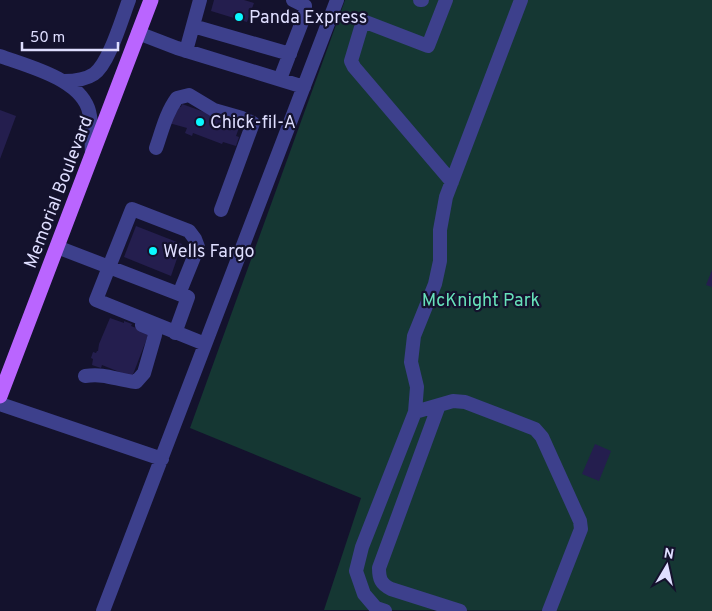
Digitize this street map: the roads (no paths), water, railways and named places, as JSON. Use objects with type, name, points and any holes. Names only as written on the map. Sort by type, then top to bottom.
[{"type":"main road","name":"Memorial Boulevard","points":[[0,396],[151,0]]},
{"type":"lane","points":[[0,56],[64,81],[87,78],[96,73],[104,64],[129,0]]},
{"type":"lane","points":[[186,51],[200,0]]},
{"type":"lane","points":[[280,80],[305,14],[306,6],[293,0]]},
{"type":"lane","points":[[102,611],[337,0]]},
{"type":"lane","points":[[446,0],[428,46],[363,22],[351,61],[354,67],[452,182]]},
{"type":"lane","points":[[385,611],[376,608],[364,594],[356,571],[362,546],[415,412],[417,387],[411,362],[414,336],[436,284],[440,261],[440,230],[446,197],[521,0]]},
{"type":"lane","points":[[193,26],[290,54]]},
{"type":"lane","points":[[138,33],[186,51],[304,87]]},
{"type":"lane","points":[[64,81],[83,99],[88,108],[92,155]]},
{"type":"lane","points":[[156,148],[170,107],[177,98],[189,96],[214,110],[252,123],[221,210]]},
{"type":"lane","points":[[176,292],[198,247],[195,238],[189,231],[136,211],[109,267],[96,300],[205,344]]},
{"type":"lane","points":[[57,247],[188,297],[174,333]]},
{"type":"lane","points":[[85,376],[100,374],[136,382],[144,373],[155,335],[154,330],[93,306]]},
{"type":"lane","points":[[415,412],[453,400],[465,402],[535,428],[542,437],[579,517],[581,529],[549,611]]},
{"type":"lane","points":[[0,404],[162,459]]},
{"type":"lane","points":[[439,404],[379,568],[379,578],[383,585],[391,589],[460,611]]},
{"type":"place","name":"Panda Express","points":[[239,17]]},
{"type":"place","name":"Chick-fil-A","points":[[200,122]]},
{"type":"place","name":"Wells Fargo","points":[[153,251]]},
{"type":"park label","name":"McKnight Park","points":[[481,300]]}]
